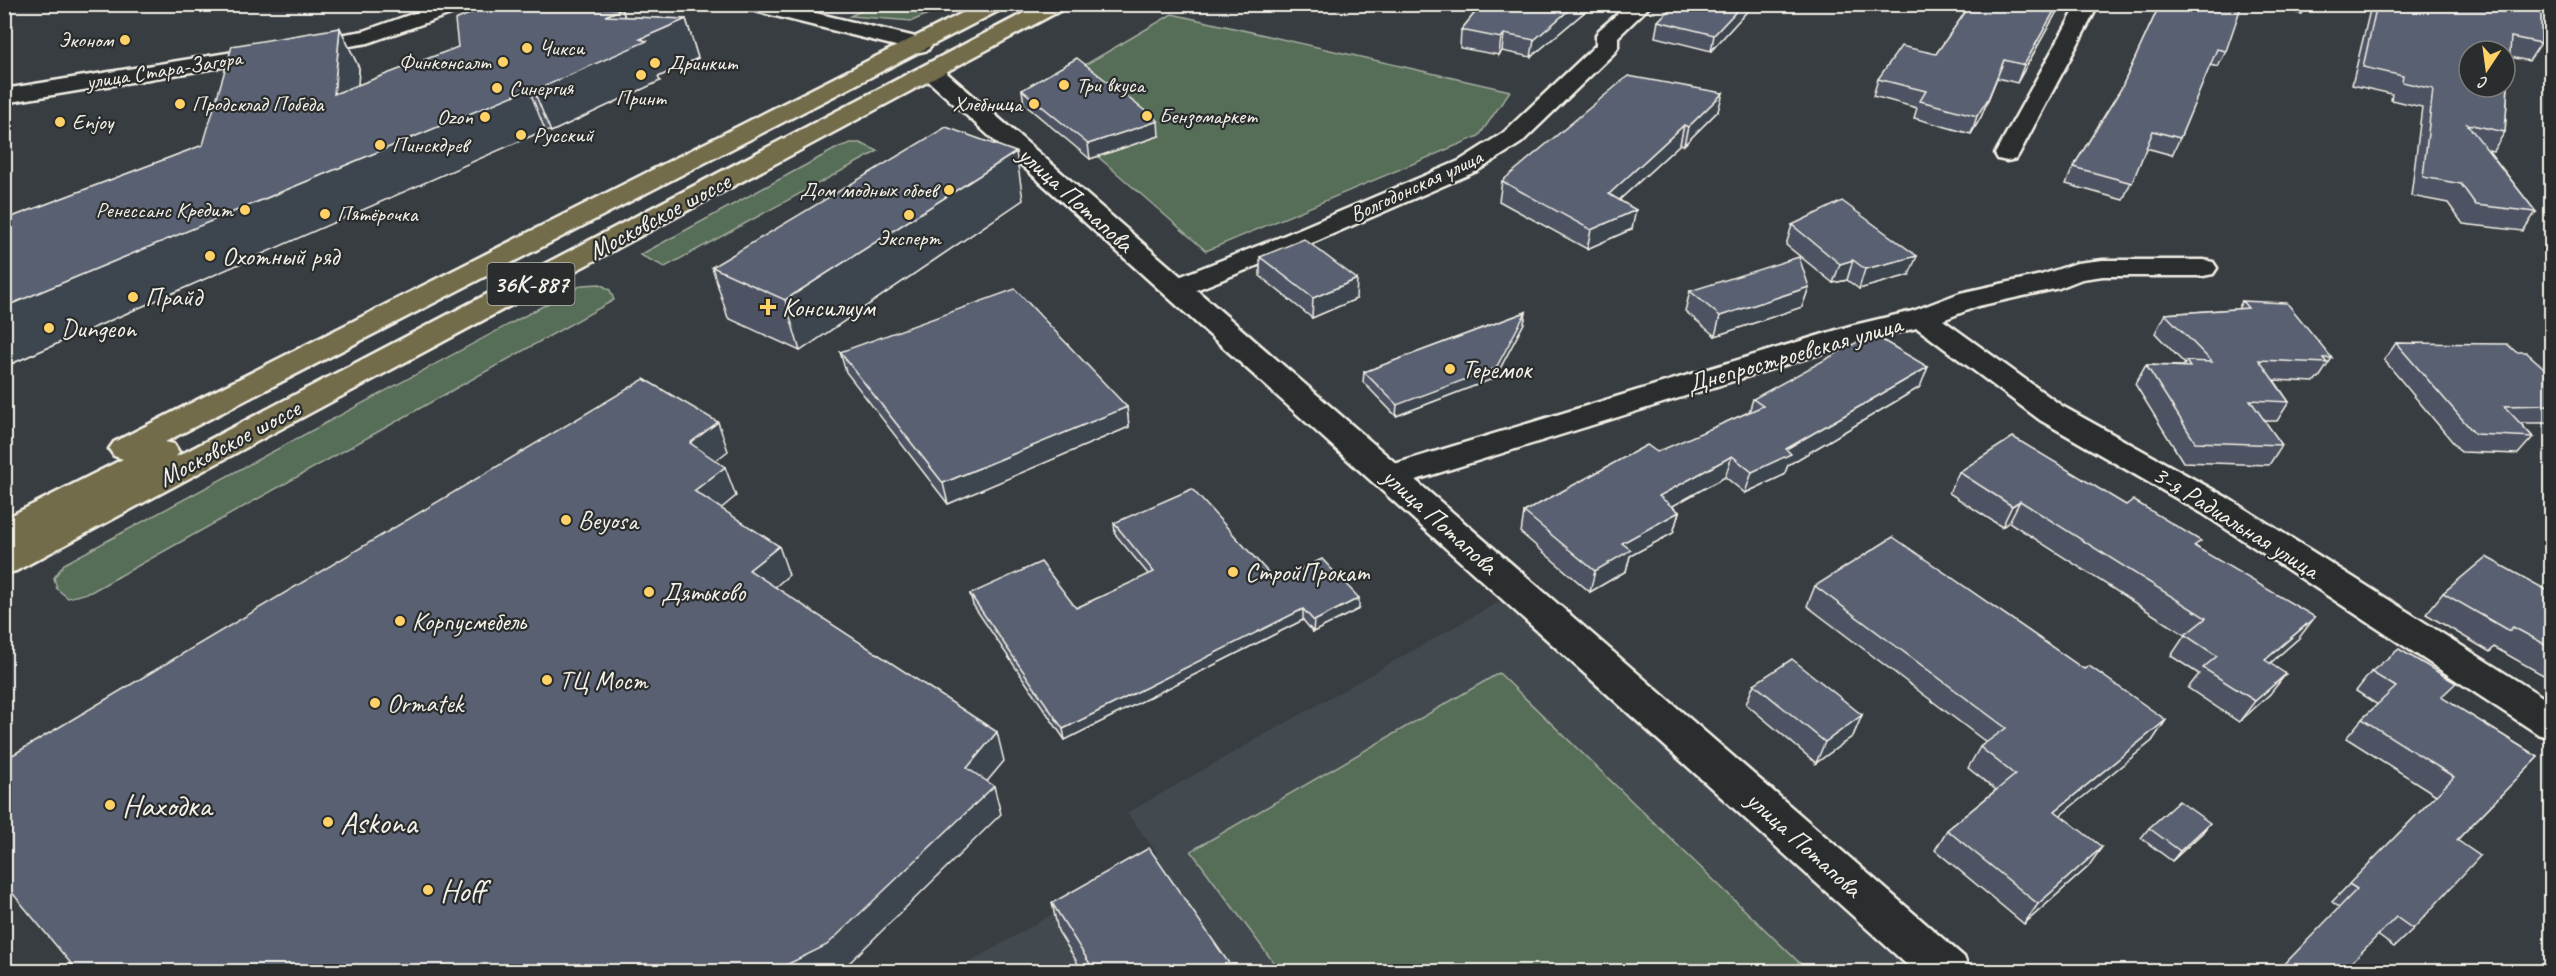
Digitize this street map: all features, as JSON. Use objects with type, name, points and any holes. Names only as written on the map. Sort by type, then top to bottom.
[{"type":"main road","name":"Московское шоссе","points":[[4,562],[924,59],[997,4]]},
{"type":"main road","name":"Московское шоссе","points":[[4,534],[1028,4]]},
{"type":"main road","name":"Московское шоссе","points":[[4,510],[924,59],[1058,4]]},
{"type":"street","name":"улица Стара-Загора","points":[[4,96],[369,37],[461,4]]},
{"type":"street","points":[[750,4],[820,19],[924,59]]},
{"type":"street","name":"Волгодонская улица","points":[[1176,288],[1287,244],[1468,166],[1512,138],[1606,47],[1607,35],[1642,4]]},
{"type":"street","points":[[2007,154],[2089,4]]},
{"type":"street","name":"улица Потапова","points":[[924,59],[1176,288],[1948,972]]},
{"type":"street","name":"Днепростроевская улица","points":[[1390,477],[1860,332],[1922,318],[1970,299],[2049,282],[2077,271],[2103,268],[2203,268]]},
{"type":"street","name":"3-я Радиальная улица","points":[[1922,318],[2051,413],[2214,505],[2552,723]]},
{"type":"shaded area","points":[[1505,598],[1920,972],[953,972],[1157,853],[1127,813]]},
{"type":"green space","points":[[874,5],[949,5],[912,21],[850,16]]},
{"type":"green space","points":[[1172,14],[1510,91],[1479,136],[1206,251],[1041,107],[1042,90]]},
{"type":"green space","points":[[860,143],[878,151],[665,267],[640,255],[839,147]]},
{"type":"green space","points":[[600,284],[610,290],[614,300],[91,592],[68,598],[57,589],[54,578],[64,564],[582,285]]},
{"type":"green space","points":[[1499,673],[1808,971],[1280,971],[1191,851]]},
{"type":"building","points":[[493,4],[622,9],[605,16],[686,19],[640,39],[647,41],[534,91],[529,89],[4,307],[4,220],[203,145],[232,46],[340,28],[334,94],[458,47],[455,20]]},
{"type":"building","points":[[1482,4],[1576,4],[1534,40],[1504,34],[1501,38],[1461,30]]},
{"type":"building","points":[[1675,4],[1743,4],[1714,35],[1658,21]]},
{"type":"building","points":[[1971,4],[2058,4],[2024,65],[2004,60],[1988,99],[1977,116],[1920,101],[1926,91],[1878,79],[1901,46],[1936,54]]},
{"type":"building","points":[[2160,4],[2242,4],[2226,51],[2217,49],[2180,138],[2153,131],[2132,183],[2073,167],[2121,89]]},
{"type":"building","points":[[2377,4],[2541,4],[2541,43],[2511,37],[2511,39],[2457,39],[2457,99],[2507,99],[2505,132],[2467,124],[2536,212],[2476,205],[2461,184],[2423,177],[2433,89],[2402,82],[2403,76],[2363,67]]},
{"type":"building","points":[[1077,58],[1158,121],[1088,144],[1022,90]]},
{"type":"building","points":[[1628,76],[1723,93],[1688,127],[1684,125],[1609,194],[1636,210],[1591,230],[1502,181]]},
{"type":"building","points":[[946,127],[1016,152],[785,300],[712,267]]},
{"type":"building","points":[[1842,201],[1917,256],[1865,269],[1853,260],[1840,264],[1792,225]]},
{"type":"building","points":[[1304,239],[1357,279],[1313,298],[1260,257]]},
{"type":"building","points":[[1799,257],[1809,287],[1720,316],[1690,291]]},
{"type":"building","points":[[1015,289],[1127,407],[943,483],[840,352]]},
{"type":"building","points":[[2242,301],[2287,303],[2332,358],[2323,358],[2327,363],[2259,360],[2289,402],[2250,400],[2282,445],[2195,442],[2146,365],[2190,367],[2186,361],[2212,362],[2165,314],[2248,308]]},
{"type":"building","name":"Теремок","points":[[1526,312],[1496,368],[1397,405],[1364,372]]},
{"type":"building","points":[[1872,334],[1928,367],[1786,449],[1791,454],[1752,472],[1732,456],[1659,496],[1679,512],[1622,543],[1631,550],[1595,571],[1524,512],[1647,445],[1657,452],[1763,406],[1753,399]]},
{"type":"building","points":[[2396,343],[2507,344],[2516,352],[2526,352],[2552,375],[2552,405],[2504,406],[2533,437],[2475,434]]},
{"type":"building","name":"ТЦ Мост","points":[[644,379],[718,422],[690,443],[725,467],[694,491],[779,546],[749,570],[997,732],[967,768],[994,786],[827,945],[772,972],[78,972],[4,883],[4,760]]},
{"type":"building","points":[[2013,437],[2126,505],[2133,500],[2201,541],[2194,546],[2315,617],[2265,660],[2286,674],[2255,701],[2203,668],[2217,656],[2185,635],[2206,618],[2020,501],[2012,506],[1959,472]]},
{"type":"building","points":[[1192,489],[1276,581],[1322,559],[1359,598],[1314,621],[1303,609],[1063,729],[970,594],[1041,562],[1076,608],[1154,572],[1114,523]]},
{"type":"building","points":[[1893,537],[2084,669],[2089,666],[2166,720],[2055,811],[2102,847],[2038,904],[1947,830],[2015,775],[1980,747],[2006,728],[1815,586]]},
{"type":"building","points":[[2486,557],[2552,593],[2552,648],[2513,627],[2509,631],[2443,593]]},
{"type":"building","points":[[2399,649],[2456,683],[2441,697],[2538,757],[2457,840],[2480,856],[2413,929],[2396,917],[2342,972],[2277,972],[2357,889],[2349,884],[2454,777],[2362,719],[2396,687],[2371,672]]},
{"type":"building","points":[[1792,659],[1862,715],[1825,742],[1754,684]]},
{"type":"building","points":[[2179,801],[2210,823],[2180,851],[2149,828]]},
{"type":"building","points":[[1149,848],[1235,972],[1095,972],[1052,903]]},
{"type":"place","name":"Эконом","points":[[125,40]]},
{"type":"place","name":"Чикси","points":[[527,48]]},
{"type":"place","name":"Финконсалт","points":[[503,62]]},
{"type":"place","name":"Дринкит","points":[[655,63]]},
{"type":"place","name":"Принт","points":[[641,75]]},
{"type":"place","name":"Три вкуса","points":[[1064,85]]},
{"type":"place","name":"Синергия","points":[[497,88]]},
{"type":"place","name":"Продсклад Победа","points":[[180,104]]},
{"type":"place","name":"Хлебница","points":[[1034,104]]},
{"type":"place","name":"Бензомаркет","points":[[1147,116]]},
{"type":"place","name":"Ozon","points":[[485,117]]},
{"type":"place","name":"Enjoy","points":[[60,122]]},
{"type":"place","name":"Русский","points":[[521,135]]},
{"type":"place","name":"Пинскдрев","points":[[380,145]]},
{"type":"place","name":"Дом модных обоев","points":[[949,190]]},
{"type":"place","name":"Ренессанс Кредит","points":[[245,210]]},
{"type":"place","name":"Пятёрочка","points":[[325,214]]},
{"type":"place","name":"Эксперт","points":[[909,215]]},
{"type":"place","name":"Охотный ряд","points":[[210,256]]},
{"type":"place","name":"Прайд","points":[[133,297]]},
{"type":"place","name":"Консилиум","points":[[768,307]]},
{"type":"place","name":"Dungeon","points":[[49,328]]},
{"type":"place","name":"Теремок","points":[[1450,369]]},
{"type":"place","name":"Beyosa","points":[[566,520]]},
{"type":"place","name":"СтройПрокат","points":[[1233,572]]},
{"type":"place","name":"Дятьково","points":[[649,592]]},
{"type":"place","name":"Корпусмебель","points":[[400,621]]},
{"type":"place","name":"ТЦ Мост","points":[[547,680]]},
{"type":"place","name":"Ormatek","points":[[375,703]]},
{"type":"place","name":"Находка","points":[[110,805]]},
{"type":"place","name":"Askona","points":[[328,822]]},
{"type":"place","name":"Hoff","points":[[428,890]]}]
